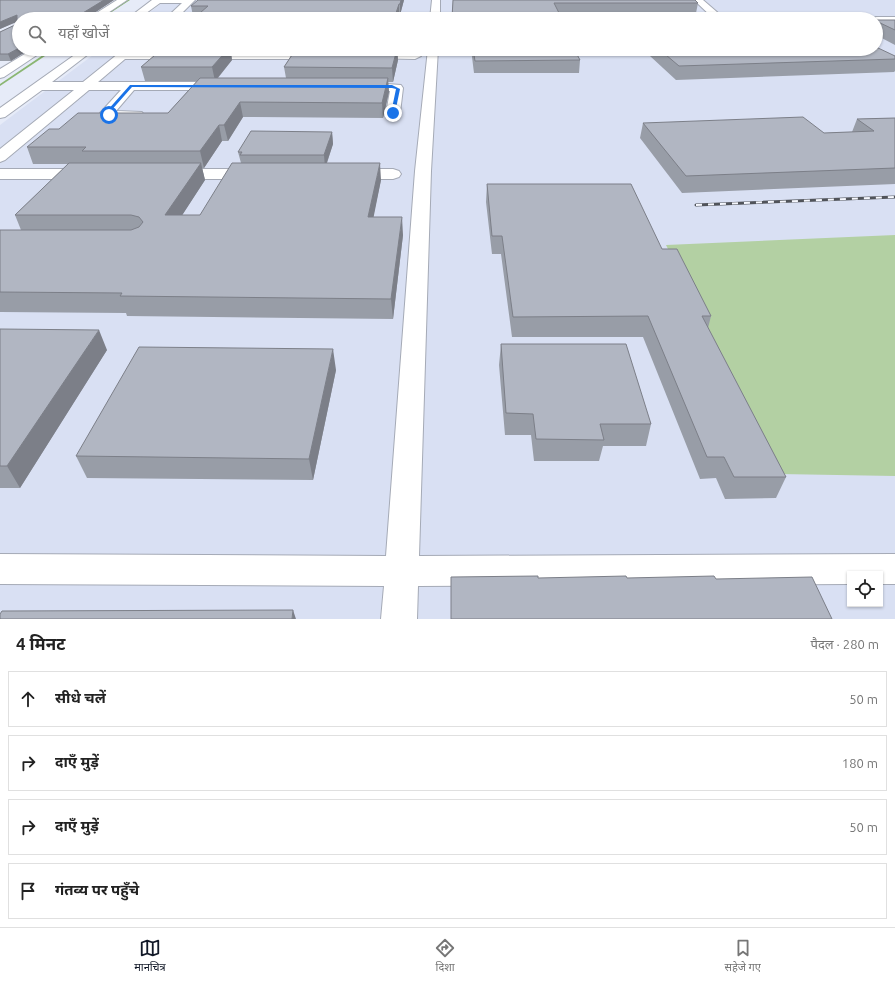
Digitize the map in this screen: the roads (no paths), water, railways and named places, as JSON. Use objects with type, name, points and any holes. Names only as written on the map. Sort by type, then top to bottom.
[{"type":"street","points":[[103,12],[123,0]]},
{"type":"street","points":[[142,12],[159,0],[191,0]]},
{"type":"street","points":[[178,12],[191,0]]},
{"type":"street","points":[[435,12],[436,0]]},
{"type":"street","points":[[698,0],[712,12]]},
{"type":"street","points":[[883,20],[895,20]]},
{"type":"street","points":[[0,74],[30,56]]},
{"type":"street","points":[[5,117],[39,86],[81,56]]},
{"type":"street","points":[[0,157],[85,86],[115,56]]},
{"type":"street","points":[[399,619],[423,171],[424,56]]},
{"type":"street","points":[[39,86],[234,86]]},
{"type":"street","points":[[131,86],[107,113],[116,116],[152,115]]},
{"type":"street","points":[[345,86],[397,88],[393,113]]},
{"type":"street","points":[[5,117],[39,124]]},
{"type":"street","points":[[0,174],[102,174]]},
{"type":"street","points":[[157,174],[267,174]]},
{"type":"street","points":[[338,174],[393,174]]},
{"type":"street","points":[[0,569],[402,571],[895,569]]},
{"type":"waterway","points":[[111,12],[129,0]]},
{"type":"waterway","points":[[0,85],[44,56]]},
{"type":"railway","points":[[696,205],[895,197]]}]
